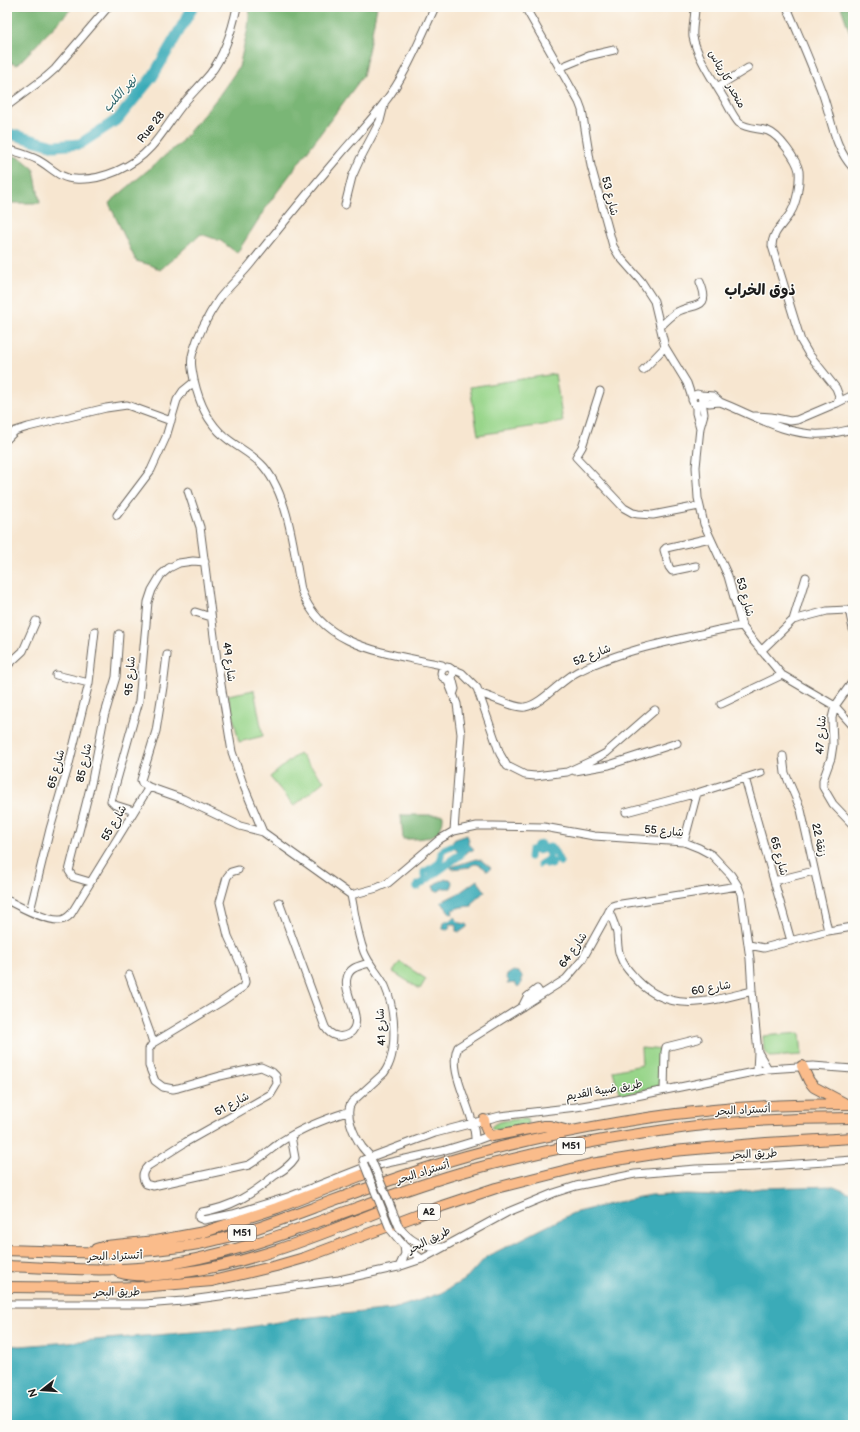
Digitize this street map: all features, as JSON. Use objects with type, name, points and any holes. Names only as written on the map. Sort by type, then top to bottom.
[{"type":"highway","points":[[802,1066],[809,1081],[814,1087],[849,1104]]},
{"type":"highway","name":"أتستراد البحر","points":[[7,1250],[86,1253],[151,1251],[198,1244],[232,1236],[269,1224],[406,1174],[466,1156],[569,1131],[645,1118],[715,1110],[760,1106],[849,1104]]},
{"type":"highway","name":"أتستراد البحر","points":[[7,1266],[108,1270],[150,1267],[173,1263],[210,1256],[254,1244],[424,1184],[470,1170],[547,1151],[612,1138],[713,1124],[819,1118],[853,1118]]},
{"type":"highway","points":[[484,1120],[487,1131],[490,1135],[544,1126],[569,1131]]},
{"type":"highway","name":"طريق البحر","points":[[7,1287],[140,1287],[212,1281],[270,1268],[304,1258],[442,1206],[496,1188],[591,1164],[673,1150],[853,1138]]},
{"type":"highway","points":[[86,1253],[106,1246],[155,1241],[193,1234],[277,1208],[369,1164]]},
{"type":"highway","points":[[108,1270],[124,1274],[146,1276],[189,1271],[251,1258],[278,1250],[386,1208]]},
{"type":"street","points":[[7,106],[46,77],[108,7]]},
{"type":"street","name":"Rue 28","points":[[7,149],[38,160],[62,176],[74,179],[99,177],[118,171],[150,148],[180,108],[210,73],[224,50],[237,7]]},
{"type":"street","points":[[435,7],[411,58],[385,102],[337,158],[246,270],[220,298],[200,333],[191,360],[194,382],[204,412],[212,425],[225,437],[255,458],[264,467],[274,482],[285,508],[302,590],[306,601],[312,610],[331,630],[345,640],[360,646],[442,665],[448,674],[455,689],[453,695],[459,714],[461,734],[454,832]]},
{"type":"street","name":"شارع 53","points":[[525,7],[582,110],[591,166],[610,239],[619,256],[649,292],[655,306],[665,347],[687,383],[692,398],[695,394],[701,400]]},
{"type":"street","name":"منحدر كاريتاس","points":[[695,7],[694,39],[717,87],[740,123],[744,126],[773,133],[781,141],[798,168],[799,177],[795,204],[774,235],[772,246],[801,341],[808,353],[836,388],[839,396],[837,403]]},
{"type":"street","points":[[787,7],[823,96],[843,157],[853,168]]},
{"type":"street","points":[[559,68],[588,56],[614,50]]},
{"type":"street","points":[[717,87],[748,68]]},
{"type":"street","points":[[345,204],[352,178],[380,121],[385,102]]},
{"type":"street","points":[[660,327],[676,313],[700,305],[704,299],[700,282]]},
{"type":"street","points":[[643,370],[665,347]]},
{"type":"street","points":[[117,515],[151,470],[166,437],[180,396],[183,391],[194,382]]},
{"type":"street","name":"شارع 53","points":[[687,383],[694,388],[704,407],[704,414],[700,428],[696,480],[699,506],[704,524],[728,576],[742,626],[782,675],[835,706],[853,726]]},
{"type":"street","points":[[600,390],[582,447],[576,457],[624,508],[633,513],[653,515],[699,506]]},
{"type":"street","points":[[755,416],[771,417],[790,421],[797,420],[853,395]]},
{"type":"street","points":[[701,400],[713,396],[720,402]]},
{"type":"street","points":[[701,400],[720,402],[792,431],[822,434],[853,429]]},
{"type":"street","name":"شارع 53","points":[[700,428],[696,413],[701,400]]},
{"type":"street","points":[[7,439],[15,431],[106,408],[127,405],[171,421]]},
{"type":"street","name":"شارع 49","points":[[188,491],[200,527],[216,660],[232,752],[243,784],[263,832]]},
{"type":"street","points":[[696,566],[672,571],[669,567],[664,550],[666,548],[710,538]]},
{"type":"street","name":"شارع 95","points":[[134,812],[115,805],[112,801],[140,701],[148,602],[161,575],[169,568],[179,563],[193,561],[204,562]]},
{"type":"street","points":[[761,651],[793,620],[806,577]]},
{"type":"street","points":[[793,620],[827,611],[848,610],[853,629]]},
{"type":"street","points":[[195,612],[211,617]]},
{"type":"street","name":"شارع 52","points":[[724,628],[739,618]]},
{"type":"street","points":[[7,666],[23,652],[36,621]]},
{"type":"street","name":"شارع 52","points":[[479,693],[521,707],[531,706],[563,681],[580,670],[645,647],[724,628],[742,626]]},
{"type":"street","name":"شارع 65","points":[[30,911],[89,682],[95,631]]},
{"type":"street","name":"شارع 85","points":[[90,882],[73,877],[69,870],[92,780],[104,717],[116,677],[120,634]]},
{"type":"street","points":[[166,655],[163,687],[156,731],[141,780],[142,783],[149,788],[182,799],[240,826],[263,832],[351,895]]},
{"type":"street","points":[[448,674],[456,678],[465,677],[473,684],[479,693],[500,754],[507,766],[525,775],[535,776],[595,768],[678,744]]},
{"type":"street","points":[[56,675],[89,682]]},
{"type":"street","points":[[721,704],[782,675]]},
{"type":"street","points":[[835,706],[853,682]]},
{"type":"street","name":"شارع 47","points":[[835,706],[832,718],[833,745],[831,758],[823,780],[823,787],[837,809],[853,825]]},
{"type":"street","points":[[567,772],[601,756],[655,710]]},
{"type":"street","name":"زنقة 22","points":[[783,756],[785,773],[801,810],[828,931]]},
{"type":"street","points":[[626,812],[697,793],[761,773]]},
{"type":"street","name":"شارع 65","points":[[745,778],[791,941]]},
{"type":"street","name":"شارع 55","points":[[7,900],[30,911],[53,919],[65,919],[71,914],[149,788]]},
{"type":"street","points":[[684,842],[697,793]]},
{"type":"street","name":"شارع 55","points":[[351,895],[377,888],[388,883],[415,858],[440,839],[454,832],[477,826],[532,827],[564,830],[594,836],[684,842],[698,848],[712,855],[738,886],[744,909],[749,945],[758,1052],[757,1071]]},
{"type":"street","points":[[129,975],[153,1043],[243,987],[244,979],[242,967],[228,936],[220,902],[227,877],[229,874],[238,870]]},
{"type":"street","points":[[774,881],[814,871]]},
{"type":"street","points":[[609,911],[612,906],[615,905],[738,886]]},
{"type":"street","name":"شارع 41","points":[[348,1112],[350,1104],[355,1098],[384,1073],[393,1053],[393,1021],[391,1002],[382,981],[369,963],[361,943],[351,895]]},
{"type":"street","points":[[279,902],[325,1027],[333,1036],[345,1036],[354,1028],[356,1022],[347,988],[347,976],[355,967],[369,963]]},
{"type":"street","name":"شارع 60","points":[[609,911],[617,934],[618,952],[626,968],[644,987],[660,996],[679,1002],[690,1003],[714,1000],[752,991]]},
{"type":"street","name":"شارع 64","points":[[475,1141],[476,1133],[457,1076],[455,1065],[455,1053],[458,1047],[558,985],[573,972],[590,947],[609,911]]},
{"type":"street","points":[[750,959],[764,948],[828,931],[853,927]]},
{"type":"street","points":[[837,930],[853,932]]},
{"type":"street","points":[[749,945],[764,948]]},
{"type":"street","points":[[664,1090],[666,1047],[698,1039]]},
{"type":"street","name":"شارع 51","points":[[153,1043],[149,1049],[149,1066],[155,1081],[163,1087],[172,1089],[178,1088],[220,1076],[261,1067],[272,1072],[276,1076],[278,1084],[271,1094],[186,1142],[148,1166],[142,1174],[143,1180],[146,1184],[153,1186],[249,1165],[260,1159],[291,1136],[310,1126],[348,1112]]},
{"type":"street","name":"شارع 55","points":[[758,1052],[768,1069]]},
{"type":"street","name":"طريق ضبية القديم","points":[[369,1164],[435,1133],[500,1116],[598,1104],[768,1069],[802,1066],[853,1069]]},
{"type":"street","points":[[348,1112],[352,1126],[386,1208],[390,1229],[404,1246],[422,1259]]},
{"type":"street","points":[[291,1136],[295,1158],[289,1165],[246,1198],[234,1204],[202,1212],[199,1214],[199,1218],[204,1220],[233,1214],[291,1196],[360,1170],[409,1159],[475,1141],[490,1135]]},
{"type":"street","name":"طريق البحر","points":[[7,1304],[145,1304],[183,1301],[339,1280],[399,1267],[422,1259],[508,1212],[525,1204],[576,1186],[635,1174],[853,1160]]},
{"type":"street","points":[[386,1208],[405,1235],[418,1244],[433,1248],[444,1247]]},
{"type":"street","points":[[399,1267],[405,1254],[404,1246]]},
{"type":"green space","points":[[7,7],[73,7],[17,65],[7,61]]},
{"type":"green space","points":[[250,7],[377,7],[363,76],[269,203],[237,253],[221,241],[201,234],[160,270],[151,265],[136,261],[109,203],[180,143],[218,97],[239,67],[248,28]]},
{"type":"green space","points":[[841,7],[853,7],[853,42]]},
{"type":"green space","points":[[7,154],[21,158],[34,169],[40,203],[7,203]]},
{"type":"green space","points":[[555,374],[563,422],[478,435],[470,387]]},
{"type":"green space","points":[[254,690],[263,736],[239,742],[228,695]]},
{"type":"green space","points":[[299,753],[324,781],[294,806],[270,777]]},
{"type":"green space","points":[[401,815],[443,815],[440,829],[436,834],[424,838],[403,839]]},
{"type":"green space","points":[[400,962],[426,979],[420,989],[393,972]]},
{"type":"green space","points":[[800,1033],[802,1055],[770,1057],[764,1051],[763,1036]]},
{"type":"green space","points":[[641,1048],[663,1050],[659,1086],[620,1096],[613,1071],[642,1065]]},
{"type":"green space","points":[[527,1119],[528,1124],[498,1130],[491,1127],[508,1120]]},
{"type":"water","points":[[7,128],[27,134],[25,143],[7,138]]},
{"type":"water","points":[[467,835],[469,840],[467,843],[474,849],[471,851],[470,850],[462,857],[453,845],[453,840]]},
{"type":"water","points":[[476,859],[481,860],[491,868],[488,871],[477,864],[470,867],[452,869],[451,867]]},
{"type":"water","points":[[450,879],[453,883],[451,888],[443,888],[439,891],[435,891],[433,886],[436,883]]},
{"type":"water","points":[[477,880],[485,891],[473,902],[472,906],[452,910],[453,913],[451,914],[441,902],[459,893]]},
{"type":"water","points":[[454,917],[460,923],[467,924],[467,927],[460,932],[456,931],[456,924],[450,924],[450,928],[447,930],[443,929],[445,921],[449,921]]},
{"type":"water","points":[[513,971],[518,972],[522,976],[522,983],[518,987],[515,983],[507,984],[509,981],[506,977]]},
{"type":"water","points":[[834,1186],[853,1194],[853,1425],[7,1425],[7,1345],[20,1346],[243,1328],[302,1318],[393,1309],[441,1293],[467,1278],[486,1257],[573,1213],[650,1196],[685,1194],[714,1195],[761,1188]]},
{"type":"waterway","name":"نهر الكلب","points":[[7,133],[54,146],[80,144],[118,119],[153,76],[193,7]]},
{"type":"waterway","points":[[530,857],[531,850],[538,851],[542,850],[543,848],[542,844],[537,845],[535,849],[538,851],[541,850],[542,849],[541,845],[538,845],[536,849],[538,850],[541,850],[542,849],[550,847],[553,849],[554,852],[550,854],[548,853],[548,849],[550,849],[552,850],[554,851],[560,862]]},
{"type":"waterway","points":[[424,876],[424,872],[439,863],[441,853],[444,849],[453,845]]},
{"type":"waterway","points":[[416,883],[427,877],[432,871],[444,865],[449,858],[458,852]]},
{"type":"waterway","points":[[429,875],[459,853]]},
{"type":"waterway","points":[[417,887],[461,855]]},
{"type":"waterway","points":[[540,864],[549,859],[553,862],[552,865],[547,864]]},
{"type":"district","name":"ذوق الخراب","points":[[760,290]]}]
